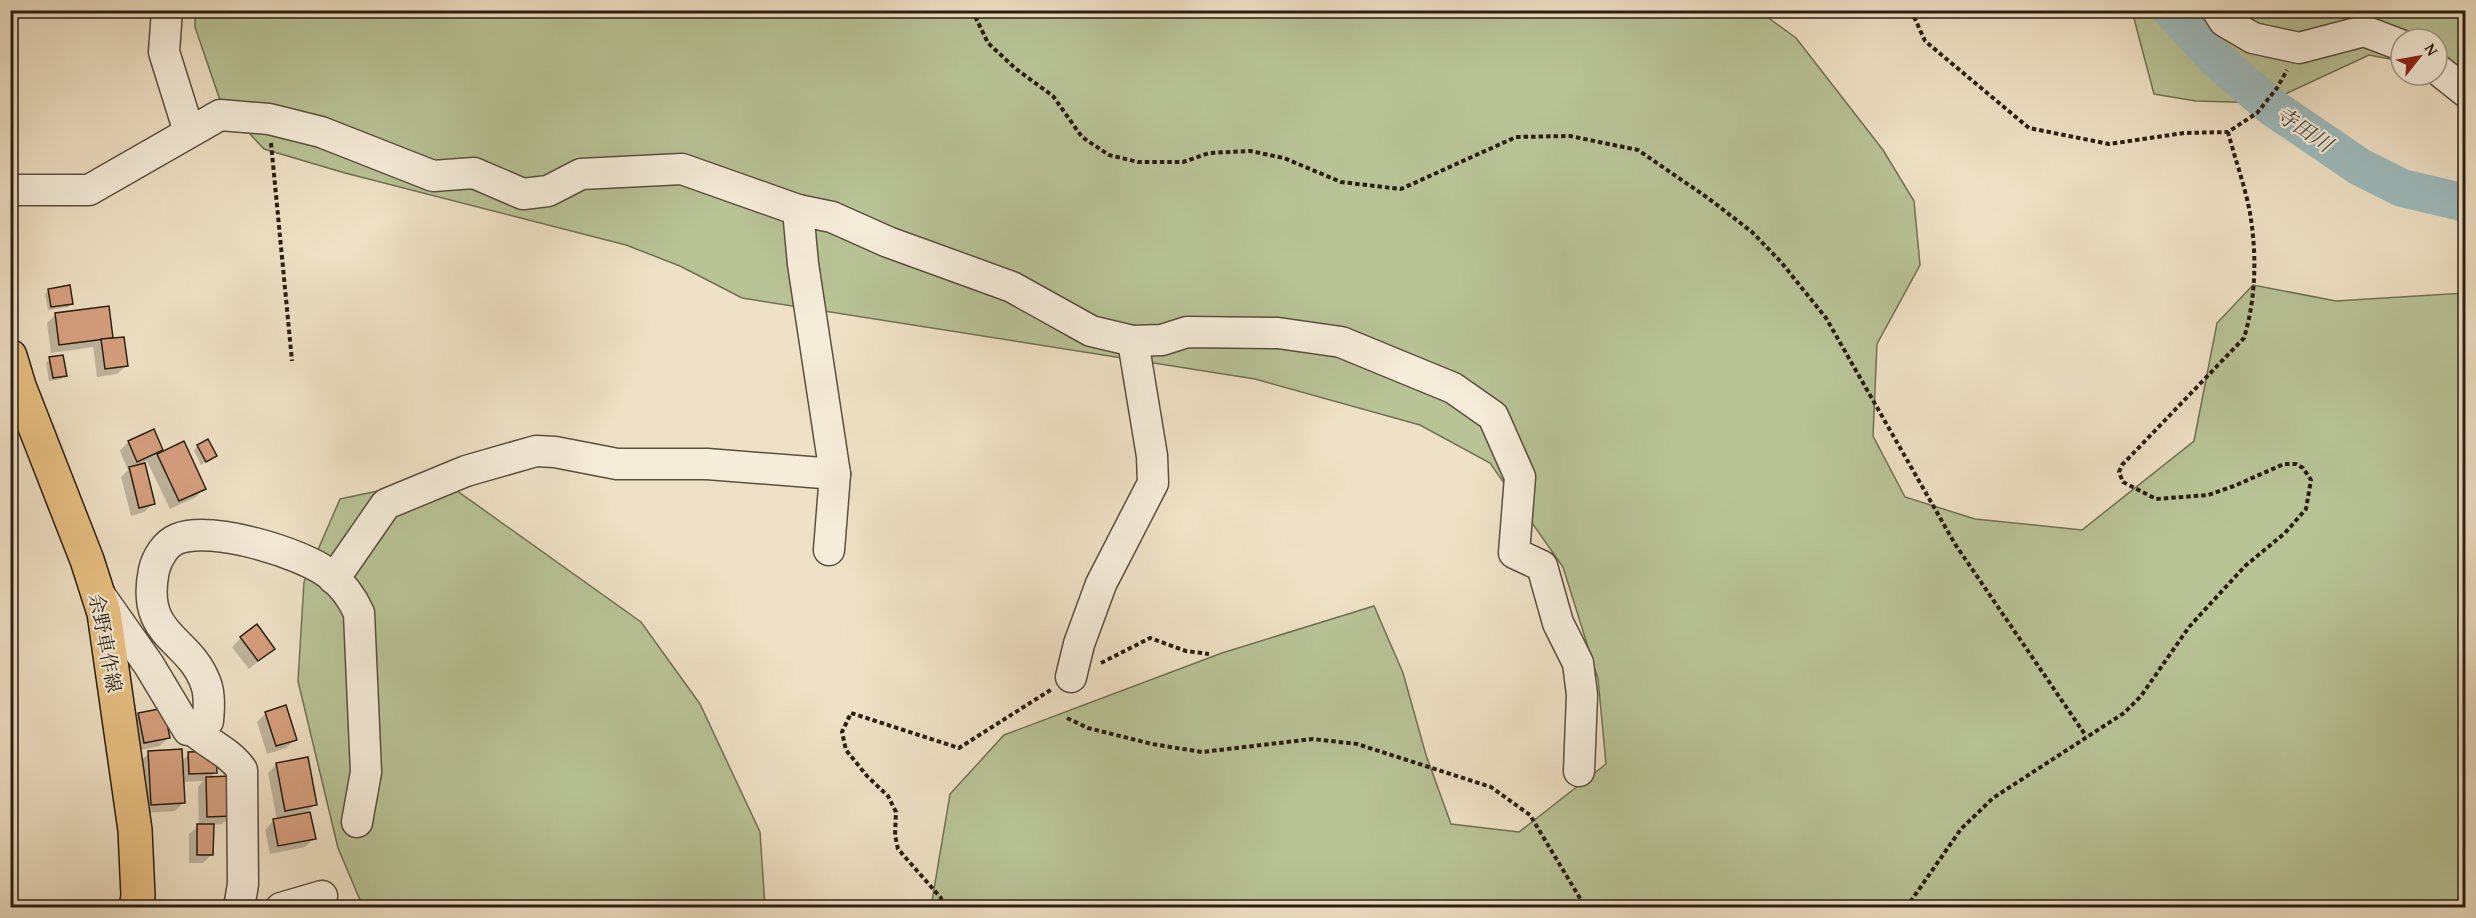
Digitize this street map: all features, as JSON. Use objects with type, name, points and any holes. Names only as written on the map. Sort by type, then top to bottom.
[{"type":"main road","name":"余野車作線","points":[[10,356],[19,386],[105,613],[135,830],[138,896],[136,908]]},
{"type":"street","points":[[167,10],[164,52],[189,132]]},
{"type":"street","points":[[2217,10],[2224,21],[2253,38],[2299,48],[2364,31],[2389,40]]},
{"type":"street","points":[[2449,79],[2466,92]]},
{"type":"street","points":[[10,190],[89,190],[220,115],[269,119],[321,132],[433,176],[474,173],[523,194],[548,191],[581,174],[681,169],[798,210],[832,217],[888,242],[1012,287],[1091,331],[1133,341],[1162,340],[1187,332],[1278,333],[1341,342],[1453,388],[1492,416],[1520,477],[1514,553],[1542,566],[1558,624],[1578,663],[1582,695],[1579,771]]},
{"type":"street","points":[[798,210],[803,264],[835,474],[829,550]]},
{"type":"street","points":[[1071,677],[1079,644],[1101,584],[1153,483],[1152,456],[1133,341]]},
{"type":"street","points":[[334,579],[386,504],[466,471],[536,451],[555,452],[617,464],[707,464],[835,474]]},
{"type":"street","points":[[97,592],[149,665],[188,730],[200,729],[208,721],[206,685],[194,663],[162,627],[151,602],[154,568],[165,546],[178,538],[196,535],[230,538],[297,556],[334,579],[351,594],[359,613],[366,772],[357,822]]},
{"type":"street","points":[[193,729],[203,740],[236,760],[242,770],[243,884],[239,908]]},
{"type":"street","points":[[281,908],[322,896]]},
{"type":"path","points":[[972,10],[988,43],[1016,69],[1053,96],[1082,137],[1109,155],[1138,162],[1183,162],[1209,153],[1250,151],[1284,158],[1341,182],[1401,189],[1516,137],[1570,136],[1638,150],[1708,198],[1752,232],[1781,262],[1826,318],[1955,544],[2086,736]]},
{"type":"path","points":[[1911,10],[1925,41],[2029,128],[2109,144],[2184,133],[2228,132],[2258,113],[2277,88],[2299,48]]},
{"type":"path","points":[[269,119],[292,361]]},
{"type":"path","points":[[1906,908],[1961,829],[1993,798],[2124,713],[2141,696],[2189,627],[2245,566],[2285,533],[2306,509],[2311,480],[2303,468],[2296,464],[2284,464],[2208,495],[2156,499],[2123,482],[2119,472],[2122,465],[2244,339],[2249,321],[2255,272],[2250,213],[2228,132]]},
{"type":"path","points":[[942,908],[941,898],[898,849],[895,836],[896,812],[888,796],[867,776],[846,750],[842,732],[852,713],[959,748],[1071,677],[1150,638],[1186,651],[1209,654]]},
{"type":"path","points":[[1067,718],[1088,728],[1202,752],[1313,739],[1357,744],[1491,787],[1530,815],[1588,908]]},
{"type":"green space","points":[[195,11],[1759,11],[1796,38],[1883,150],[1914,201],[1920,265],[1877,344],[1873,436],[1905,497],[1975,519],[2082,530],[2194,441],[2217,323],[2253,285],[2336,301],[2465,293],[2465,907],[931,907],[950,794],[1004,735],[1222,653],[1374,606],[1403,673],[1426,755],[1451,824],[1519,832],[1606,764],[1598,679],[1563,567],[1490,463],[1420,425],[1255,379],[742,298],[680,266],[626,245],[345,173],[264,149],[221,103],[195,27]]},
{"type":"green space","points":[[2132,11],[2465,11],[2465,66],[2449,67],[2449,27],[2389,27],[2389,59],[2369,55],[2266,103],[2196,101],[2154,94]]},
{"type":"green space","points":[[439,478],[641,622],[700,704],[760,832],[765,907],[363,907],[338,848],[298,681],[304,582],[340,499]]},
{"type":"building","points":[[70,285],[73,304],[51,307],[48,289]]},
{"type":"building","points":[[109,306],[113,338],[59,345],[55,313]]},
{"type":"building","points":[[124,337],[128,366],[105,369],[101,339]]},
{"type":"building","points":[[63,355],[67,376],[53,378],[49,357]]},
{"type":"building","points":[[154,429],[163,450],[137,462],[128,441]]},
{"type":"building","points":[[208,439],[217,456],[206,462],[197,445]]},
{"type":"building","points":[[184,441],[206,489],[179,501],[157,454]]},
{"type":"building","points":[[145,463],[155,504],[139,508],[129,467]]},
{"type":"building","points":[[257,624],[275,649],[258,661],[240,637]]},
{"type":"building","points":[[286,705],[297,740],[276,746],[265,712]]},
{"type":"building","points":[[164,708],[170,738],[144,743],[138,713]]},
{"type":"building","points":[[182,749],[185,803],[151,805],[148,751]]},
{"type":"building","points":[[216,751],[217,773],[189,774],[188,752]]},
{"type":"building","points":[[308,757],[317,805],[285,811],[276,763]]},
{"type":"building","points":[[231,776],[232,816],[207,817],[206,777]]},
{"type":"building","points":[[310,812],[316,839],[278,846],[273,819]]},
{"type":"building","points":[[197,824],[214,824],[213,855],[197,855]]},
{"type":"waterway","name":"寺田川","points":[[2171,10],[2216,59],[2273,108],[2360,167],[2402,188],[2466,203]]},
{"type":"waterway","points":[[2450,200],[2466,231]]}]
